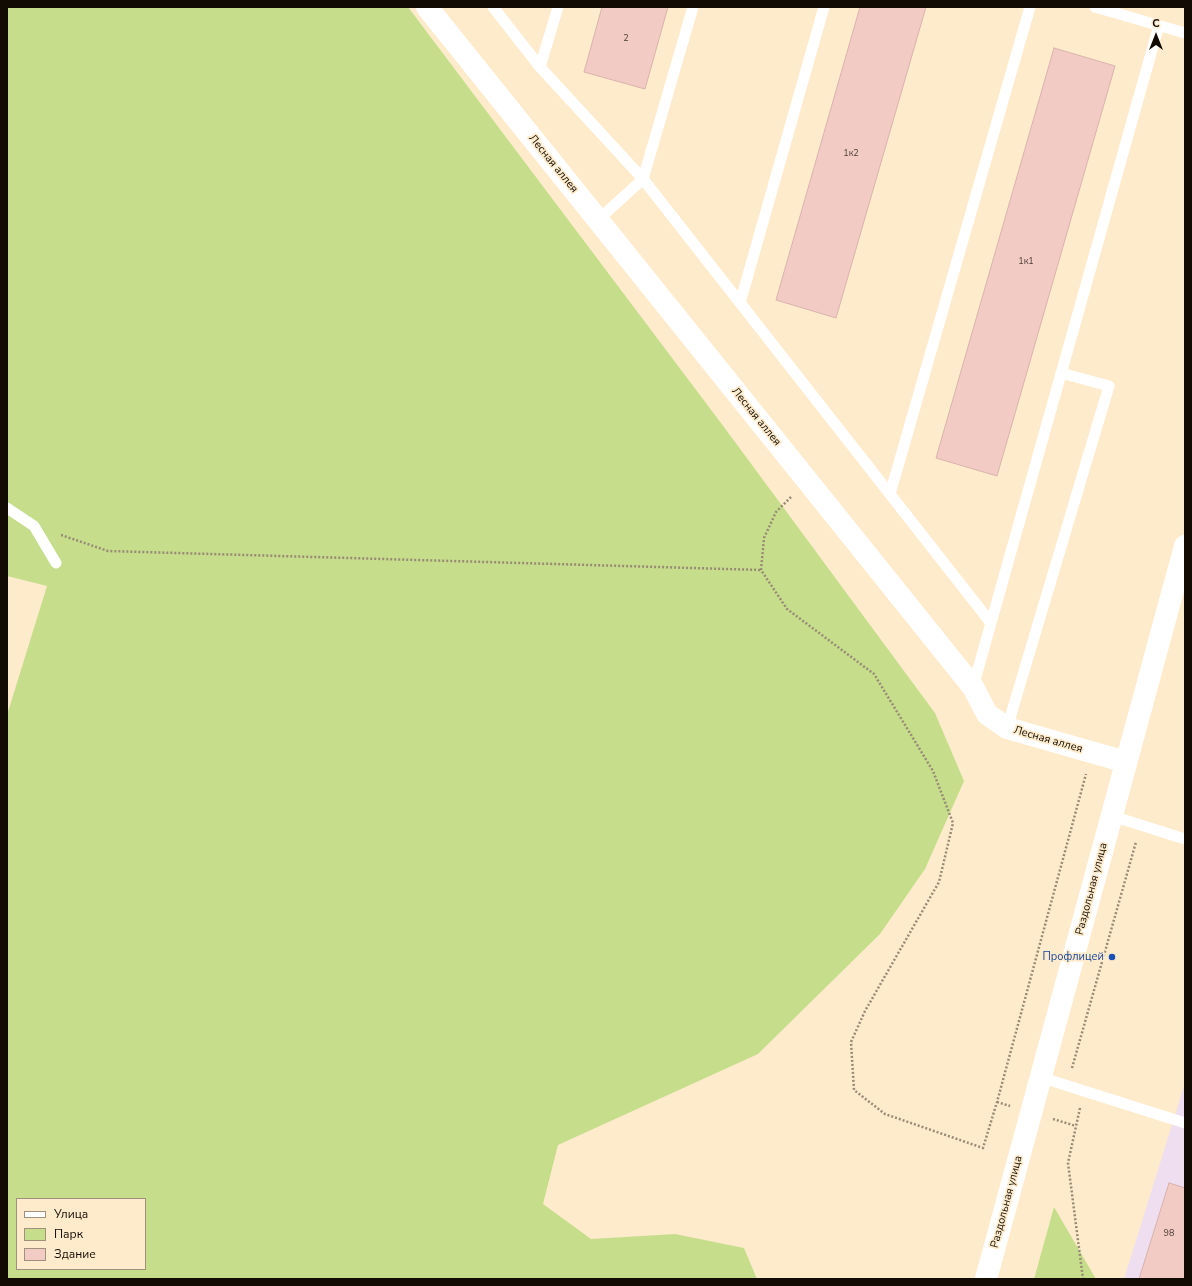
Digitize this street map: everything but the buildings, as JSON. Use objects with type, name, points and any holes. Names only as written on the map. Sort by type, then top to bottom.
[{"type":"street","name":"Лесная аллея","points":[[427,7],[973,687],[987,714],[1007,728],[1126,762]]},
{"type":"street","name":"Раздольная улица","points":[[986,1279],[1185,546]]},
{"type":"lane","points":[[493,7],[540,67],[643,179],[991,623]]},
{"type":"lane","points":[[540,67],[558,7]]},
{"type":"lane","points":[[598,220],[643,179],[693,7]]},
{"type":"lane","points":[[740,303],[824,7]]},
{"type":"lane","points":[[890,494],[1030,7]]},
{"type":"lane","points":[[1095,7],[1185,33]]},
{"type":"lane","points":[[973,687],[1159,25]]},
{"type":"lane","points":[[1007,728],[1109,386],[1061,373]]},
{"type":"lane","points":[[7,508],[34,526],[56,563]]},
{"type":"lane","points":[[1112,816],[1185,839]]},
{"type":"lane","points":[[1040,1077],[1185,1123]]},
{"type":"path","points":[[808,482],[776,512],[764,538],[762,570],[787,609],[874,674],[933,771],[953,823],[939,882],[865,1011],[850,1042],[854,1090],[885,1114],[983,1148],[998,1102],[1091,752]]},
{"type":"path","points":[[34,526],[108,551],[762,570]]},
{"type":"path","points":[[1067,1086],[1141,825]]},
{"type":"path","points":[[1083,1091],[1068,1163],[1083,1279]]},
{"type":"shaded area","points":[[1185,1083],[1185,1279],[1124,1279]]},
{"type":"green space","points":[[7,7],[408,7],[721,423],[935,713],[964,781],[925,869],[880,934],[758,1054],[558,1145],[543,1204],[591,1239],[675,1234],[744,1248],[757,1279],[7,1279],[7,715],[47,586],[7,576]]},
{"type":"green space","points":[[1054,1207],[1096,1279],[1034,1279]]},
{"type":"place","name":"Профлицей","points":[[1112,957]]}]
